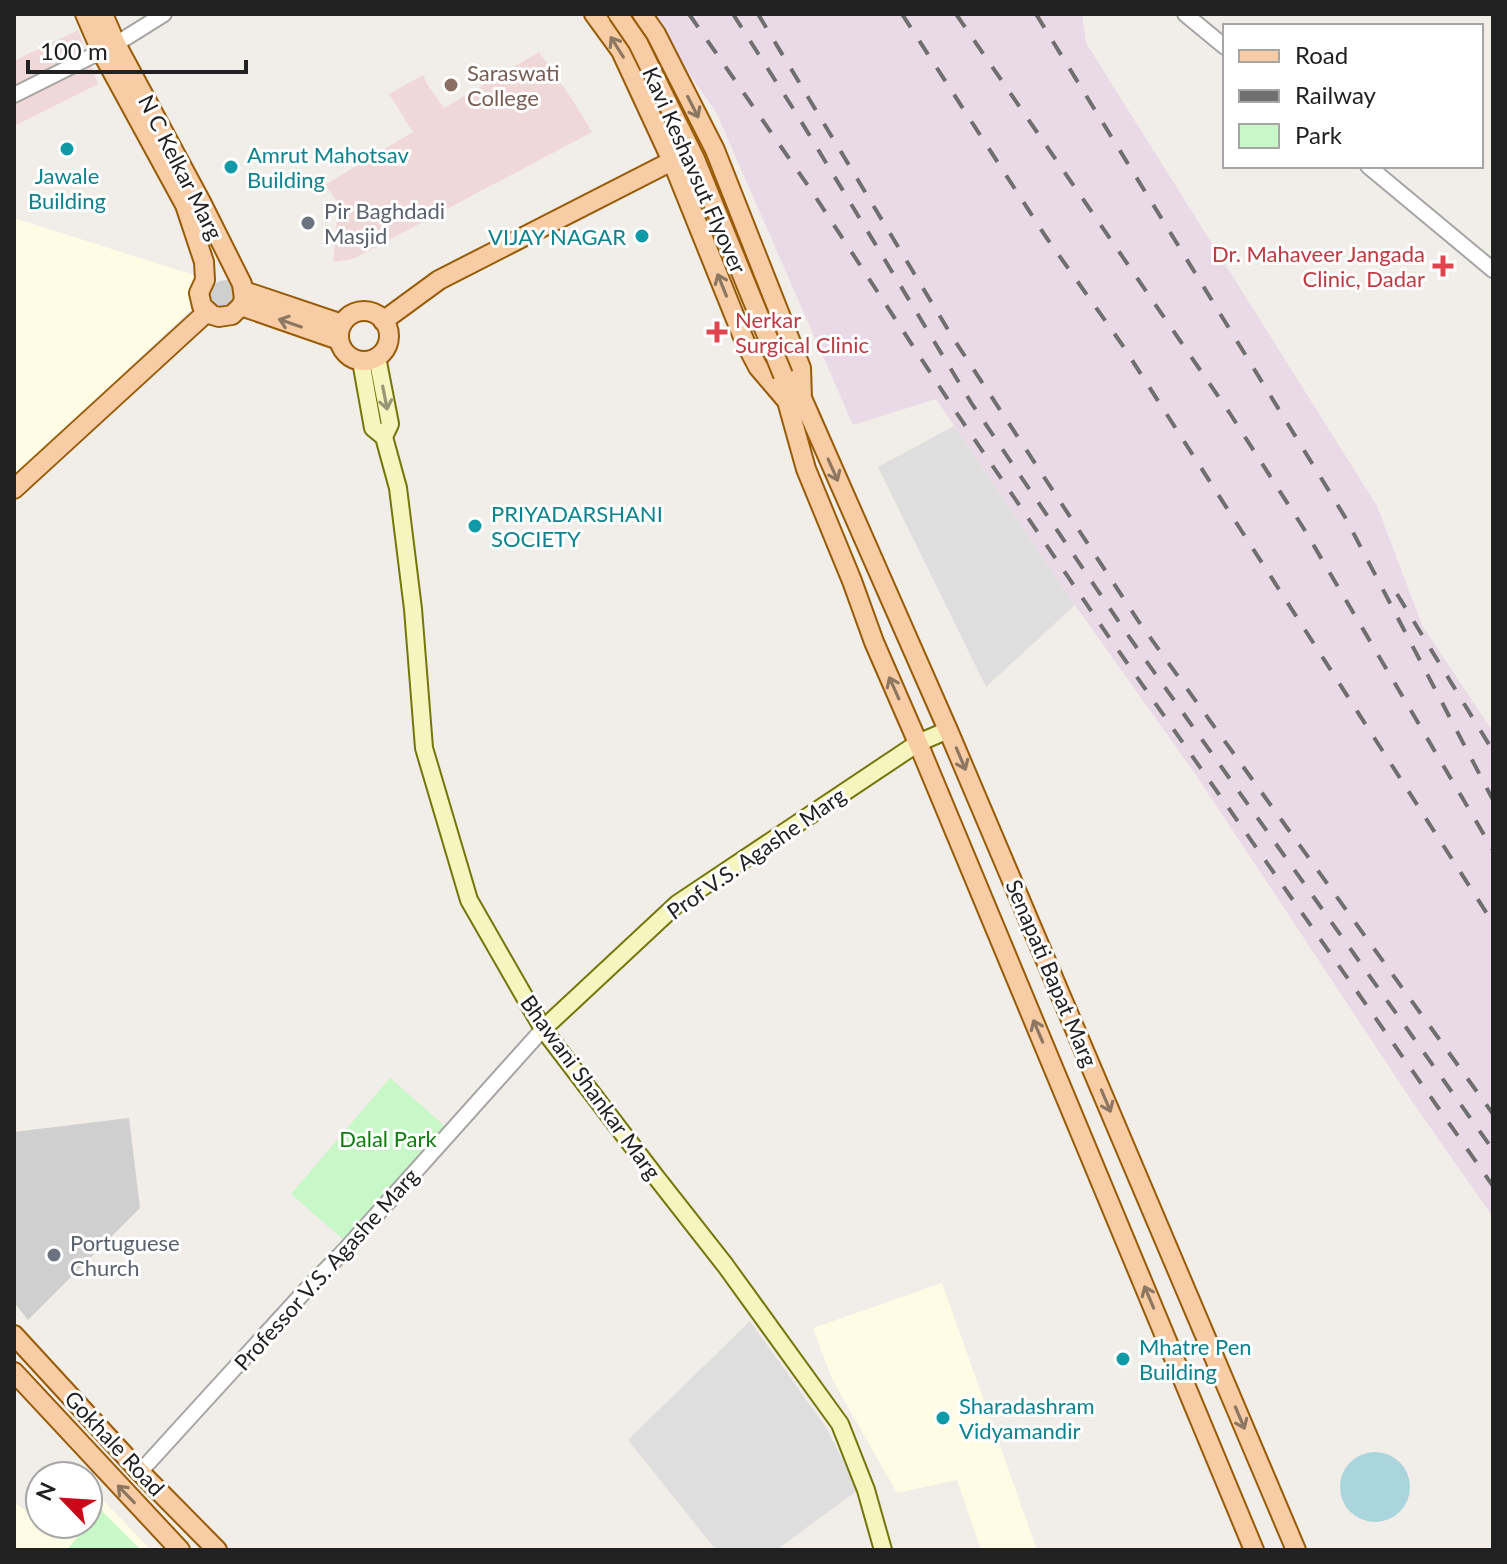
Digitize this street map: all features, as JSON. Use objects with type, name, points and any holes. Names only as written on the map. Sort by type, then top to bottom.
[{"type":"main road","name":"N C Kelkar Marg","points":[[85,14],[109,47],[201,202],[241,292]]},
{"type":"main road","name":"N C Kelkar Marg","points":[[103,14],[109,47],[185,205],[204,262],[205,280],[201,286],[200,300],[207,312]]},
{"type":"main road","points":[[594,14],[621,51],[672,161],[745,342],[758,367],[797,407]]},
{"type":"main road","name":"Kavi Keshavsut Flyover","points":[[618,14],[638,43],[695,159],[797,407]]},
{"type":"main road","points":[[642,14],[656,34],[715,150],[801,368],[797,407]]},
{"type":"main road","points":[[383,321],[439,280],[672,161],[715,150]]},
{"type":"main road","points":[[14,489],[207,312],[219,317],[232,315],[241,292],[340,332]]},
{"type":"main road","points":[[366,311],[376,314],[383,321],[388,340],[382,353],[369,359],[346,354],[341,348],[340,332],[348,317],[366,311]]},
{"type":"main road","name":"Bhawani Shankar Marg","points":[[369,359],[390,424],[384,437],[400,503],[413,609],[424,748],[469,900],[543,1029],[725,1265],[840,1424],[866,1490],[883,1550]]},
{"type":"main road","name":"Senapati Bapat Marg","points":[[797,407],[908,638],[1296,1550]]},
{"type":"main road","name":"Senapati Bapat Marg","points":[[797,407],[806,469],[879,652],[1254,1550]]},
{"type":"main road","points":[[879,652],[908,638]]},
{"type":"main road","name":"Prof V.S. Agashe Marg","points":[[543,1029],[677,904],[918,743],[948,730]]},
{"type":"main road","points":[[982,897],[1014,884]]},
{"type":"main road","points":[[999,939],[1031,924]]},
{"type":"main road","name":"Gokhale Road","points":[[17,1345],[217,1550]]},
{"type":"main road","name":"Gokhale Road","points":[[14,1372],[180,1550]]},
{"type":"street","points":[[14,95],[109,47],[164,14]]},
{"type":"street","points":[[1185,14],[1223,45]]},
{"type":"street","points":[[1370,168],[1493,270]]},
{"type":"street","name":"Professor V.S. Agashe Marg","points":[[140,1472],[543,1029]]},
{"type":"shaded area","points":[[647,14],[1082,14],[1086,43],[1377,506],[1422,625],[1493,732],[1493,1217],[1409,1097],[1196,775],[1075,605],[936,399],[853,425],[716,112]]},
{"type":"shaded area","points":[[78,30],[98,84],[14,126],[14,61]]},
{"type":"shaded area","points":[[539,52],[592,132],[353,259],[333,262],[337,217],[342,208],[325,185],[413,132],[389,94],[423,75],[444,108]]},
{"type":"shaded area","points":[[14,218],[197,276],[191,309],[16,475],[14,473]]},
{"type":"shaded area","points":[[227,280],[233,283],[236,294],[221,310],[211,307],[209,295],[212,286]]},
{"type":"shaded area","points":[[954,426],[1075,605],[986,687],[878,467]]},
{"type":"shaded area","name":"Portuguese Church","points":[[129,1118],[140,1208],[28,1320],[14,1302],[14,1132]]},
{"type":"shaded area","points":[[942,1283],[1037,1550],[981,1550],[957,1480],[897,1493],[832,1379],[813,1328]]},
{"type":"shaded area","points":[[750,1321],[827,1429],[858,1490],[776,1550],[716,1550],[628,1440]]},
{"type":"shaded area","points":[[104,1501],[151,1550],[14,1550],[14,1502],[24,1509],[24,1540],[104,1540]]},
{"type":"green space","name":"Dalal Park","points":[[390,1078],[447,1128],[345,1241],[291,1194]]},
{"type":"green space","points":[[104,1513],[141,1550],[67,1550],[75,1540],[104,1540]]},
{"type":"water","points":[[1375,1452],[1400,1462],[1410,1487],[1400,1512],[1375,1522],[1350,1512],[1340,1487],[1350,1462]]},
{"type":"railway","points":[[689,14],[811,190],[958,415],[1111,640],[1493,1186]]},
{"type":"railway","points":[[733,14],[972,404],[1125,631],[1493,1150]]},
{"type":"railway","points":[[758,14],[953,338],[1139,622],[1493,1114]]},
{"type":"railway","points":[[902,14],[1046,237],[1121,343],[1493,923]]},
{"type":"railway","points":[[956,14],[1229,412],[1304,529],[1493,850]]},
{"type":"railway","points":[[1036,14],[1345,517],[1493,800]]},
{"type":"railway","points":[[1397,594],[1493,751]]},
{"type":"place","name":"Saraswati College","points":[[451,85]]},
{"type":"place","name":"Jawale Building","points":[[67,149]]},
{"type":"place","name":"Amrut Mahotsav Building","points":[[231,167]]},
{"type":"place","name":"Pir Baghdadi Masjid","points":[[308,223]]},
{"type":"place","name":"VIJAY NAGAR","points":[[642,236]]},
{"type":"place","name":"Dr. Mahaveer Jangada Clinic, Dadar","points":[[1443,266]]},
{"type":"place","name":"Nerkar Surgical Clinic","points":[[717,332]]},
{"type":"place","name":"PRIYADARSHANI SOCIETY","points":[[475,526]]},
{"type":"place","name":"Portuguese Church","points":[[54,1255]]},
{"type":"place","name":"Mhatre Pen Building","points":[[1123,1359]]},
{"type":"place","name":"Sharadashram Vidyamandir","points":[[943,1418]]}]
